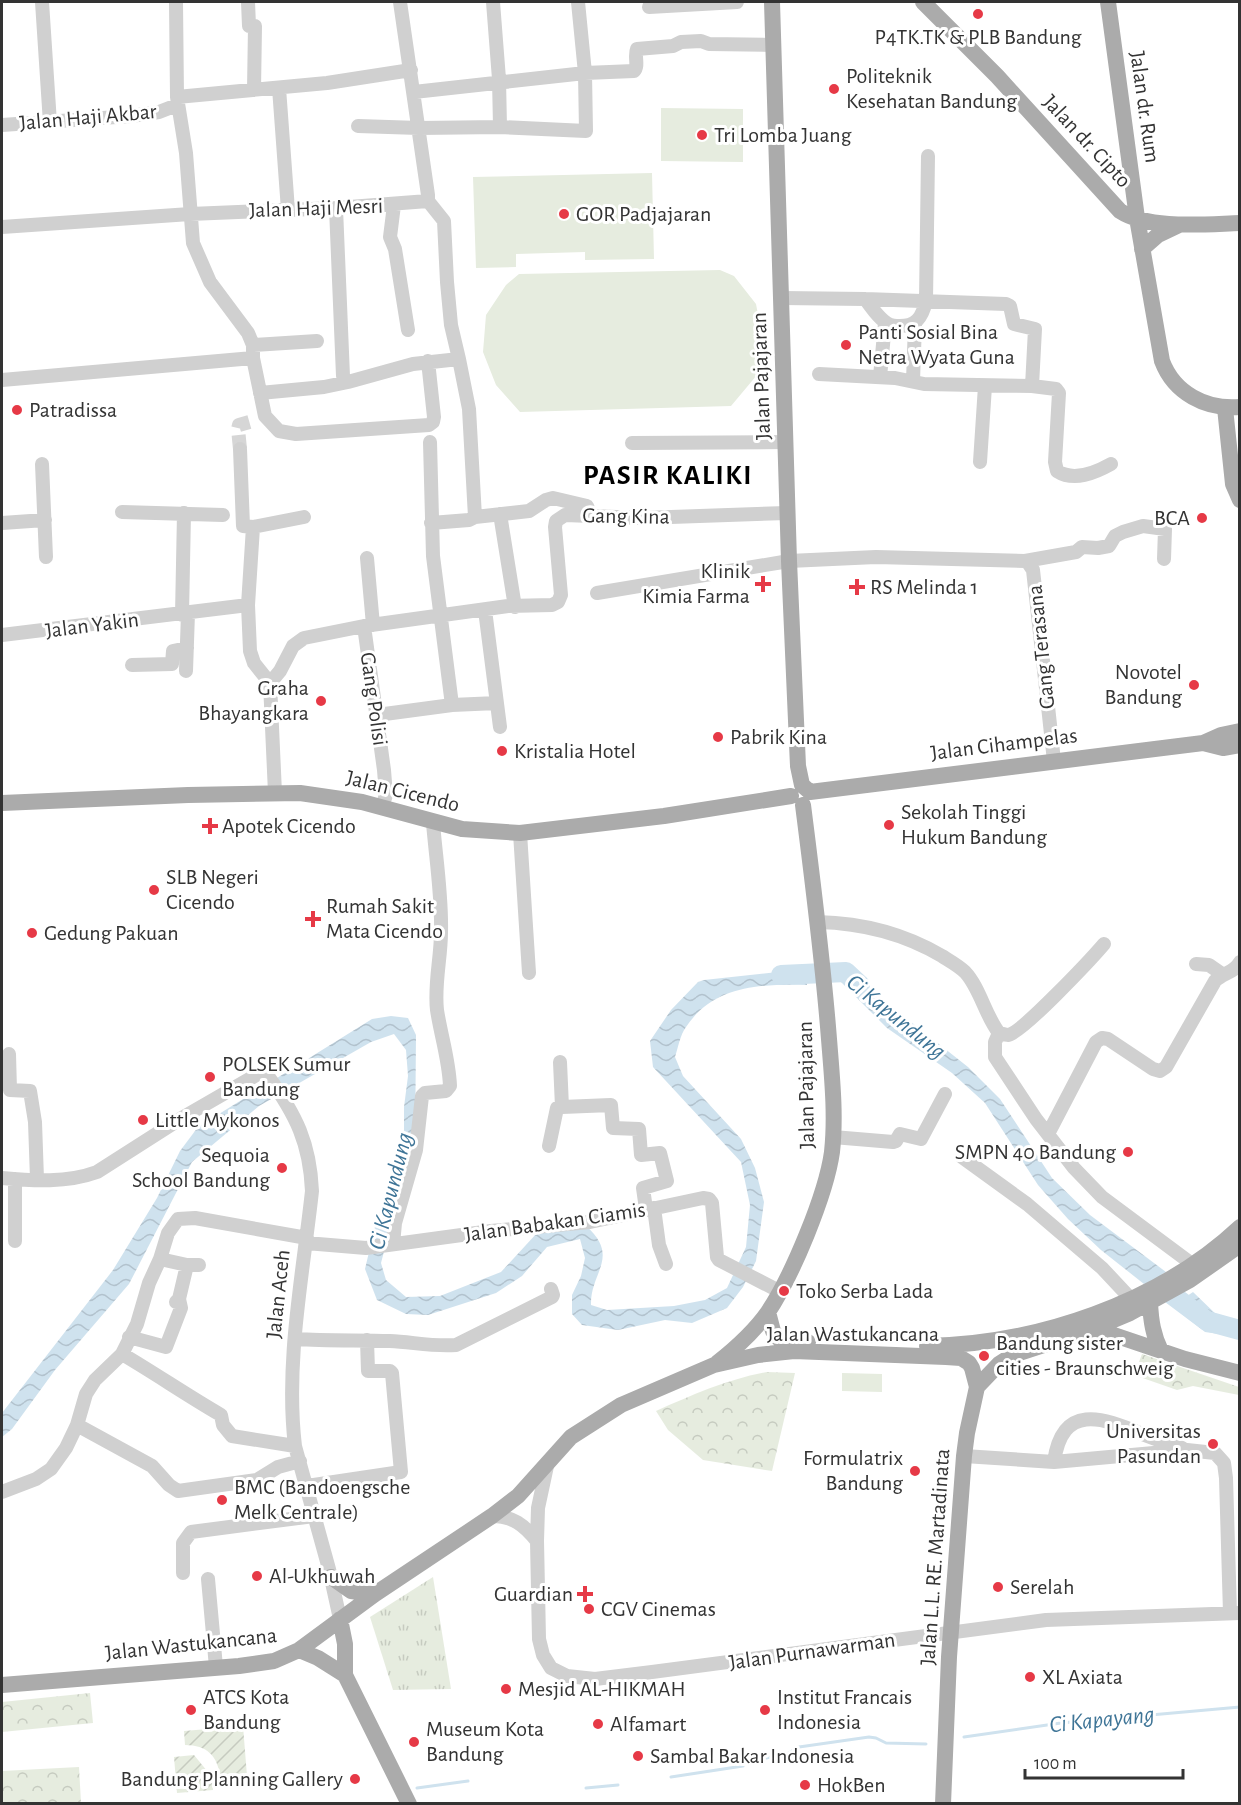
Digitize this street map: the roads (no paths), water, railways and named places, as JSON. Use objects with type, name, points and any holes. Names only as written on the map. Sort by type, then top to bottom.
[{"type":"main road","name":"Jalan Pajajaran","points":[[714,1365],[743,1341],[768,1312],[779,1291],[813,1218],[827,1176],[833,1137],[833,1091],[823,957],[798,766],[789,561],[772,2]]},
{"type":"main road","name":"Jalan dr. Cipto","points":[[923,2],[997,76],[1120,211],[1129,217],[1137,218],[1160,354],[1167,374],[1189,396],[1233,413]]},
{"type":"main road","name":"Jalan dr. Rum","points":[[1108,2],[1137,218]]},
{"type":"main road","points":[[1101,190],[1109,195],[1119,195],[1127,191],[1133,183]]},
{"type":"main road","points":[[1137,218],[1179,225],[1239,223]]},
{"type":"main road","points":[[1142,249],[1158,235],[1179,225]]},
{"type":"main road","points":[[1233,413],[1233,484],[1239,500]]},
{"type":"main road","name":"Jalan Cihampelas","points":[[801,794],[1203,743],[1221,735],[1239,731]]},
{"type":"main road","name":"Jalan Cihampelas","points":[[1203,743],[1222,748],[1239,745]]},
{"type":"main road","name":"Jalan Cicendo","points":[[2,803],[275,793],[330,796],[382,807],[433,823],[488,832],[520,833],[672,814],[801,794]]},
{"type":"main road","name":"Jalan Wastukancana","points":[[1188,1271],[1239,1227]]},
{"type":"main road","name":"Jalan Wastukancana","points":[[768,1312],[773,1331],[779,1339],[790,1341],[956,1345],[1087,1330],[1145,1299],[1188,1271],[1239,1245]]},
{"type":"main road","points":[[1145,1299],[1155,1338],[1161,1351]]},
{"type":"main road","name":"Jalan Wastukancana","points":[[977,1387],[999,1364],[1013,1354],[1051,1335],[1145,1299]]},
{"type":"main road","points":[[1087,1330],[1114,1335],[1185,1359],[1239,1372]]},
{"type":"main road","name":"Jalan Wastukancana","points":[[2,1685],[274,1661],[299,1650],[340,1618],[518,1496],[571,1437],[602,1415],[621,1404],[714,1365],[758,1355],[794,1351],[946,1357],[969,1363],[977,1387]]},
{"type":"main road","name":"Jalan L.L. RE. Martadinata","points":[[943,1803],[951,1633],[964,1456],[977,1387]]},
{"type":"main road","points":[[331,1577],[351,1591],[375,1594]]},
{"type":"main road","name":"Jalan Aceh","points":[[340,1618],[345,1644],[345,1675],[409,1803]]},
{"type":"main road","points":[[299,1650],[318,1658],[345,1675]]},
{"type":"street","points":[[42,2],[50,123]]},
{"type":"street","name":"Jalan Haji Akbar","points":[[2,125],[137,116],[159,112],[177,101],[176,2]]},
{"type":"street","points":[[248,2],[249,26],[255,26],[255,90]]},
{"type":"street","points":[[400,2],[428,201],[444,221],[452,325],[469,409],[476,517]]},
{"type":"street","points":[[493,2],[499,81],[493,127]]},
{"type":"street","points":[[358,126],[493,127],[586,131],[585,73],[579,2]]},
{"type":"street","points":[[649,7],[737,2]]},
{"type":"street","points":[[414,92],[499,81],[634,71],[638,49],[673,46],[681,42],[773,45]]},
{"type":"street","points":[[411,70],[177,101],[186,153],[190,232],[199,260],[220,296],[245,326],[253,352],[260,393],[259,419],[279,431],[296,434],[429,425],[433,422],[434,417],[428,361]]},
{"type":"street","points":[[279,88],[288,210]]},
{"type":"street","points":[[865,298],[885,323],[891,326],[906,327],[915,324],[923,314],[926,301],[928,156]]},
{"type":"street","name":"Jalan Haji Mesri","points":[[2,227],[190,214],[394,205],[428,201]]},
{"type":"street","points":[[394,205],[390,237],[395,249],[408,330]]},
{"type":"street","points":[[336,208],[343,376]]},
{"type":"street","points":[[782,298],[865,298],[1008,305],[1014,324],[1035,329],[1032,386]]},
{"type":"street","points":[[880,377],[885,323]]},
{"type":"street","points":[[913,381],[915,324]]},
{"type":"street","points":[[2,380],[253,352],[317,341]]},
{"type":"street","points":[[260,393],[324,387],[428,361],[459,359]]},
{"type":"street","points":[[819,374],[880,377],[924,384],[1032,386],[1056,389],[1059,393],[1055,462],[1057,471],[1073,476],[1087,475],[1111,464]]},
{"type":"street","points":[[980,462],[985,386]]},
{"type":"street","points":[[430,442],[433,556],[452,705]]},
{"type":"street","points":[[632,443],[785,442]]},
{"type":"street","points":[[240,449],[243,526],[304,517]]},
{"type":"street","points":[[42,464],[46,558]]},
{"type":"street","points":[[431,523],[529,511],[546,500],[554,498],[587,506],[591,516]]},
{"type":"street","points":[[122,512],[223,514]]},
{"type":"street","points":[[184,513],[186,671]]},
{"type":"street","name":"Gang Kina","points":[[515,607],[552,605],[558,602],[561,595],[555,527],[556,521],[565,515],[642,518],[788,513]]},
{"type":"street","points":[[270,683],[280,671],[293,646],[304,638],[368,626],[508,606],[515,607],[500,514]]},
{"type":"street","points":[[2,523],[45,520]]},
{"type":"street","points":[[253,526],[248,605],[250,651],[254,663],[270,683],[275,793]]},
{"type":"street","points":[[597,593],[789,561],[876,557],[1030,565],[1076,552],[1082,547],[1109,546],[1117,534],[1143,526],[1165,529],[1164,559]]},
{"type":"street","name":"Gang Polisi","points":[[367,558],[368,626],[386,795],[382,807]]},
{"type":"street","name":"Gang Terasana","points":[[1030,565],[1054,761]]},
{"type":"street","name":"Jalan Yakin","points":[[2,635],[248,605]]},
{"type":"street","points":[[485,610],[501,727]]},
{"type":"street","points":[[132,665],[172,664],[173,651],[187,648]]},
{"type":"street","points":[[377,715],[452,705],[497,703]]},
{"type":"street","points":[[392,1244],[395,1223],[416,1150],[423,1094],[446,1091],[450,1084],[445,1044],[437,1010],[436,986],[441,948],[441,924],[433,823]]},
{"type":"street","points":[[520,833],[529,973]]},
{"type":"street","points":[[818,922],[857,925],[895,934],[914,941],[948,960],[964,971],[971,981],[989,1021],[999,1033],[1008,1035],[1016,1031],[1085,966],[1104,944]]},
{"type":"street","points":[[1048,1134],[1096,1042],[1102,1038],[1108,1039],[1153,1069],[1160,1071],[1166,1067],[1215,981],[1223,974],[1232,972],[1239,962]]},
{"type":"street","points":[[1196,964],[1209,965],[1223,974]]},
{"type":"street","points":[[999,1033],[995,1042],[995,1057],[1036,1119],[1074,1168],[1102,1197],[1188,1271]]},
{"type":"street","points":[[9,1054],[10,1090],[30,1091],[37,1179]]},
{"type":"street","points":[[560,1062],[562,1107]]},
{"type":"street","name":"Jalan Aceh","points":[[8,1178],[83,1177],[97,1172],[180,1119],[258,1074],[266,1073],[303,1135],[311,1167],[312,1191],[292,1375],[295,1446],[340,1618]]},
{"type":"street","points":[[833,1137],[893,1142],[900,1134],[921,1139],[945,1094]]},
{"type":"street","points":[[549,1146],[557,1108],[562,1107],[611,1105],[613,1128],[639,1129],[642,1155],[660,1153],[667,1181],[643,1188],[666,1264]]},
{"type":"street","points":[[962,1157],[1027,1204],[1102,1268],[1145,1299]]},
{"type":"street","points":[[8,1178],[15,1241]]},
{"type":"street","name":"Jalan Babakan Ciamis","points":[[2,1492],[36,1479],[51,1469],[66,1448],[77,1425],[90,1387],[122,1354],[136,1324],[172,1225],[178,1219],[184,1218],[366,1248],[491,1231],[590,1222],[703,1198],[709,1199],[712,1203],[717,1257],[779,1291]]},
{"type":"street","points":[[129,1337],[163,1347],[167,1345],[182,1308],[178,1301],[193,1265],[160,1259]]},
{"type":"street","points":[[296,1340],[367,1340],[418,1343],[440,1347],[456,1345],[552,1297],[551,1289]]},
{"type":"street","points":[[307,1486],[401,1472],[392,1373],[390,1371],[368,1371],[367,1340]]},
{"type":"street","points":[[122,1354],[207,1409],[221,1415],[223,1425],[232,1436],[295,1446]]},
{"type":"street","points":[[1054,1462],[1059,1438],[1066,1429],[1075,1422],[1095,1419],[1111,1421],[1187,1450]]},
{"type":"street","points":[[77,1425],[152,1466],[169,1485],[178,1491],[257,1480],[278,1467],[300,1461]]},
{"type":"street","points":[[964,1456],[1054,1462],[1187,1450],[1215,1453],[1224,1463],[1226,1478],[1235,1613]]},
{"type":"street","name":"Jalan Purnawarman","points":[[547,1466],[538,1508],[539,1639],[543,1655],[551,1668],[567,1676],[595,1679],[1046,1620],[1235,1613]]},
{"type":"street","points":[[183,1573],[183,1543],[191,1532],[314,1516]]},
{"type":"street","points":[[492,1516],[511,1518],[537,1541]]},
{"type":"street","points":[[208,1579],[216,1667]]},
{"type":"water","points":[[837,964],[856,974],[882,999],[968,1067],[1000,1099],[1052,1178],[1090,1215],[1166,1272],[1144,1284],[1101,1250],[1068,1219],[1038,1185],[985,1103],[952,1073],[887,1028],[839,980]]},
{"type":"water","points":[[805,969],[807,985],[756,987],[724,995],[710,1003],[697,1013],[686,1027],[675,1057],[683,1076],[741,1139],[755,1168],[764,1202],[756,1261],[743,1287],[727,1308],[692,1323],[665,1320],[618,1330],[582,1325],[572,1314],[572,1295],[581,1276],[585,1258],[580,1239],[547,1247],[522,1276],[496,1293],[428,1315],[406,1314],[377,1300],[365,1269],[377,1218],[404,1139],[404,1107],[408,1076],[406,1050],[394,1034],[371,1042],[259,1106],[192,1162],[129,1284],[55,1370],[12,1429],[2,1437],[2,1413],[113,1270],[157,1198],[180,1151],[198,1127],[372,1019],[391,1016],[408,1018],[416,1035],[415,1150],[381,1263],[386,1280],[406,1297],[440,1296],[501,1272],[537,1233],[586,1226],[596,1237],[603,1256],[592,1293],[591,1305],[607,1310],[674,1306],[705,1300],[727,1288],[746,1247],[750,1205],[741,1162],[653,1067],[650,1041],[671,1010],[698,982]]},
{"type":"water","points":[[1193,1292],[1221,1319],[1239,1324],[1239,1337],[1205,1332],[1172,1306]]},
{"type":"waterway","name":"Ci Kapundung","points":[[781,975],[846,972],[860,985]]},
{"type":"waterway","name":"Ci Kapundung","points":[[1155,1282],[1207,1321],[1240,1330]]},
{"type":"waterway","name":"Ci Kapayang","points":[[964,1737],[1061,1723],[1240,1707]]},
{"type":"waterway","name":"Ci Kapayang","points":[[766,1758],[787,1754],[799,1747],[869,1737],[886,1743],[926,1744]]},
{"type":"waterway","name":"Ci Kapayang","points":[[671,1777],[743,1766]]},
{"type":"waterway","name":"Ci Kapayang","points":[[417,1788],[468,1781]]},
{"type":"waterway","name":"Ci Kapayang","points":[[586,1788],[618,1785]]},
{"type":"tunnel","points":[[240,449],[239,425],[253,421]]},
{"type":"place","name":"P4TK.TK & PLB Bandung","points":[[978,14]]},
{"type":"place","name":"Politeknik Kesehatan Bandung","points":[[834,89]]},
{"type":"place","name":"Tri Lomba Juang","points":[[702,135]]},
{"type":"place","name":"GOR Padjajaran","points":[[564,214]]},
{"type":"place","name":"Panti Sosial Bina Netra Wyata Guna","points":[[846,345]]},
{"type":"place","name":"Patradissa","points":[[17,410]]},
{"type":"place","name":"BCA","points":[[1202,518]]},
{"type":"place","name":"Klinik Kimia Farma","points":[[763,584]]},
{"type":"place","name":"RS Melinda 1","points":[[857,587]]},
{"type":"place","name":"Novotel Bandung","points":[[1194,685]]},
{"type":"place","name":"Graha Bhayangkara","points":[[321,701]]},
{"type":"place","name":"Pabrik Kina","points":[[718,737]]},
{"type":"place","name":"Kristalia Hotel","points":[[502,751]]},
{"type":"place","name":"Sekolah Tinggi Hukum Bandung","points":[[889,825]]},
{"type":"place","name":"Apotek Cicendo","points":[[210,826]]},
{"type":"place","name":"SLB Negeri Cicendo","points":[[154,890]]},
{"type":"place","name":"Rumah Sakit Mata Cicendo","points":[[313,919]]},
{"type":"place","name":"Gedung Pakuan","points":[[32,933]]},
{"type":"place","name":"POLSEK Sumur Bandung","points":[[210,1077]]},
{"type":"place","name":"Little Mykonos","points":[[143,1120]]},
{"type":"place","name":"SMPN 40 Bandung","points":[[1128,1152]]},
{"type":"place","name":"Sequoia School Bandung","points":[[282,1168]]},
{"type":"place","name":"Toko Serba Lada","points":[[784,1291]]},
{"type":"place","name":"Bandung sister cities - Braunschweig","points":[[984,1356]]},
{"type":"place","name":"Universitas Pasundan","points":[[1213,1444]]},
{"type":"place","name":"Formulatrix Bandung","points":[[915,1471]]},
{"type":"place","name":"BMC (Bandoengsche Melk Centrale)","points":[[222,1500]]},
{"type":"place","name":"Al-Ukhuwah","points":[[257,1576]]},
{"type":"place","name":"Serelah","points":[[998,1587]]},
{"type":"place","name":"Guardian","points":[[585,1594]]},
{"type":"place","name":"CGV Cinemas","points":[[589,1609]]},
{"type":"place","name":"XL Axiata","points":[[1030,1677]]},
{"type":"place","name":"Mesjid AL-HIKMAH","points":[[506,1689]]},
{"type":"place","name":"ATCS Kota Bandung","points":[[191,1710]]},
{"type":"place","name":"Institut Francais Indonesia","points":[[765,1710]]},
{"type":"place","name":"Alfamart","points":[[598,1724]]},
{"type":"place","name":"Museum Kota Bandung","points":[[414,1742]]},
{"type":"place","name":"Sambal Bakar Indonesia","points":[[638,1756]]},
{"type":"place","name":"Bandung Planning Gallery","points":[[355,1779]]},
{"type":"place","name":"HokBen","points":[[805,1785]]},
{"type":"district","name":"PASIR KALIKI","points":[[668,476]]}]
